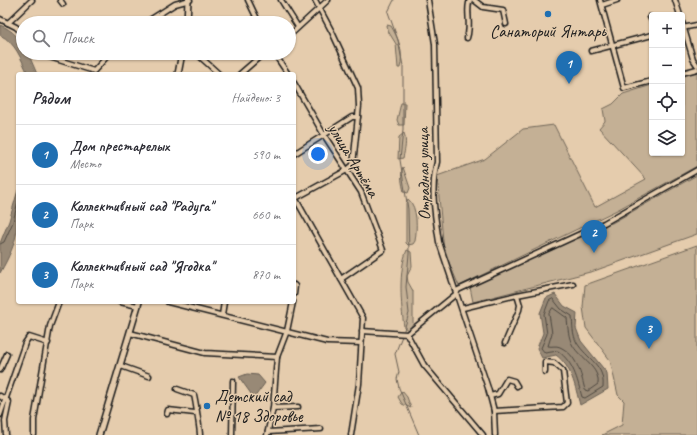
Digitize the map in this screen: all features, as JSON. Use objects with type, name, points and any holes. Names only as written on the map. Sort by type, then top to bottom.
[{"type":"main road","points":[[188,16],[189,0]]},
{"type":"main road","points":[[178,72],[181,60]]},
{"type":"main road","points":[[100,435],[138,304]]},
{"type":"street","points":[[8,23],[32,0]]},
{"type":"street","points":[[60,0],[63,4]]},
{"type":"street","points":[[156,16],[175,4],[189,0]]},
{"type":"street","points":[[248,0],[256,16]]},
{"type":"street","points":[[281,0],[291,16]]},
{"type":"street","points":[[296,197],[348,170],[353,165],[358,117],[359,97],[356,81],[315,0]]},
{"type":"street","points":[[296,24],[298,27],[328,0]]},
{"type":"street","name":"Отрадная улица","points":[[428,0],[435,44],[437,162],[433,175],[435,219],[439,242],[456,294],[463,308],[490,396],[494,411],[495,435]]},
{"type":"street","points":[[467,38],[470,28],[468,5],[470,0]]},
{"type":"street","points":[[474,0],[483,7],[503,10],[506,24]]},
{"type":"street","points":[[618,0],[601,2],[624,88],[649,82]]},
{"type":"street","points":[[675,0],[679,12]]},
{"type":"street","points":[[0,19],[16,29]]},
{"type":"street","points":[[685,27],[697,24]]},
{"type":"street","points":[[685,34],[693,59],[697,65]]},
{"type":"street","points":[[591,51],[649,36]]},
{"type":"street","points":[[59,60],[94,71],[104,60]]},
{"type":"street","points":[[203,60],[216,72]]},
{"type":"street","points":[[242,72],[256,60]]},
{"type":"street","points":[[279,60],[287,72]]},
{"type":"street","points":[[685,72],[697,69]]},
{"type":"street","name":"улица Артёма","points":[[296,86],[324,135],[361,192],[383,250],[340,279]]},
{"type":"street","points":[[296,153],[352,117],[358,117]]},
{"type":"street","points":[[362,331],[407,334],[456,294],[458,290],[493,272],[604,223],[697,170]]},
{"type":"street","points":[[296,202],[363,318],[359,384],[351,435]]},
{"type":"street","points":[[463,308],[517,294],[573,284]]},
{"type":"street","points":[[505,343],[519,310],[520,305],[517,294]]},
{"type":"street","points":[[34,435],[34,420],[50,326],[58,304]]},
{"type":"street","points":[[176,304],[327,342],[361,343]]},
{"type":"street","points":[[222,315],[224,304]]},
{"type":"street","points":[[293,304],[287,331],[276,357],[273,408],[267,434],[321,429]]},
{"type":"street","points":[[130,333],[205,353],[228,356],[276,357]]},
{"type":"street","points":[[407,334],[424,365],[483,435]]},
{"type":"street","points":[[0,416],[25,343],[29,337],[48,343]]},
{"type":"street","points":[[0,370],[7,354]]},
{"type":"street","points":[[494,411],[563,407],[567,403],[563,371],[554,363],[545,362],[545,372]]},
{"type":"street","points":[[121,366],[149,376]]},
{"type":"street","points":[[490,396],[498,394],[507,380],[514,381],[517,386]]},
{"type":"street","points":[[232,435],[233,381]]},
{"type":"street","points":[[177,389],[194,395],[196,399],[196,413],[200,435]]},
{"type":"street","points":[[0,396],[6,399],[9,406],[5,421],[6,435]]},
{"type":"street","points":[[273,408],[298,408]]},
{"type":"street","points":[[167,414],[168,410],[196,413]]},
{"type":"shaded area","points":[[387,25],[391,26],[400,46],[400,68],[398,68],[396,44],[388,31]]},
{"type":"shaded area","points":[[697,71],[697,166],[617,210],[459,286],[444,251],[437,176],[485,159],[523,129],[554,125],[595,207],[646,179],[599,128],[605,121],[603,109],[613,104],[623,94],[649,86],[649,156],[685,156],[685,75]]},
{"type":"shaded area","points":[[401,103],[405,103],[404,125],[399,125],[397,120]]},
{"type":"shaded area","points":[[404,133],[406,142],[403,158],[398,159],[399,137]]},
{"type":"shaded area","points":[[403,167],[410,188],[408,193],[404,192],[401,176]]},
{"type":"shaded area","points":[[697,175],[697,234],[594,271],[473,302],[470,287],[601,225],[612,223]]},
{"type":"shaded area","points":[[408,199],[414,207],[416,230],[415,241],[413,244],[408,245],[406,243],[406,203]]},
{"type":"shaded area","points":[[697,245],[697,435],[602,435],[622,425],[624,401],[618,395],[610,360],[586,328],[583,307],[585,285]]},
{"type":"shaded area","points":[[407,250],[411,252],[412,266],[407,276],[408,282],[413,291],[413,323],[409,331],[404,327],[401,288],[402,268]]},
{"type":"shaded area","points":[[402,391],[407,397],[411,408],[402,404],[398,397]]},
{"type":"water","points":[[0,25],[13,32],[16,36],[16,50],[6,38],[0,35]]},
{"type":"water","points":[[21,60],[31,60],[36,72],[27,72]]},
{"type":"water","points":[[16,197],[16,233],[7,261],[0,273],[0,243],[9,221]]},
{"type":"water","points":[[555,294],[564,306],[577,313],[576,328],[581,341],[607,373],[608,389],[580,405],[572,377],[566,365],[556,355],[542,358],[537,348],[543,333],[540,313],[546,298]]},
{"type":"water","points":[[247,374],[258,375],[265,383],[254,398],[239,377]]},
{"type":"waterway","points":[[394,0],[388,12],[398,40],[403,66],[403,130],[400,160],[408,209],[409,254],[406,287],[409,313],[404,330]]},
{"type":"waterway","points":[[402,336],[395,354],[399,372],[397,379],[399,388],[419,435]]},
{"type":"place","name":"Санаторий Янтарь","points":[[548,14]]},
{"type":"place","name":"Дом престарелых","points":[[569,84]]},
{"type":"place","name":"Коллективный сад \"Радуга\"","points":[[594,253]]},
{"type":"place","name":"Коллективный сад \"Ягодка\"","points":[[649,349]]},
{"type":"place","name":"Детский сад № 18 Здоровье","points":[[207,406]]}]
